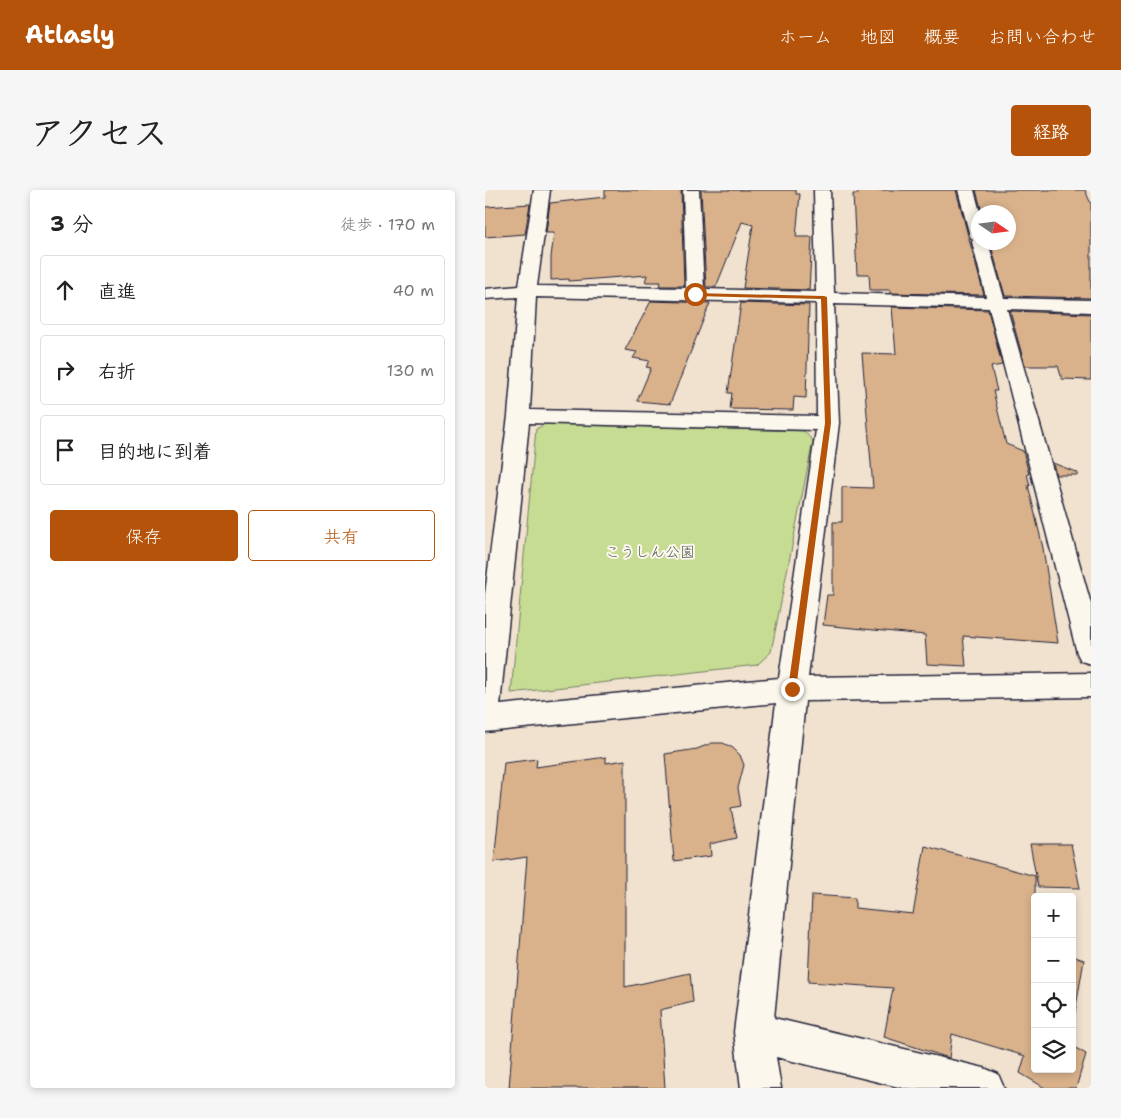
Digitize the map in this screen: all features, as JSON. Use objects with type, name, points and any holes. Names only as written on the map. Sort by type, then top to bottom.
[{"type":"street","points":[[485,706],[519,416],[527,291],[541,190]]},
{"type":"street","points":[[691,190],[695,294]]},
{"type":"street","points":[[761,1088],[753,1032],[792,689],[828,423],[822,190]]},
{"type":"street","points":[[966,190],[971,208]]},
{"type":"street","points":[[982,250],[1091,653]]},
{"type":"street","points":[[485,294],[527,291],[695,294],[1091,306]]},
{"type":"street","points":[[519,416],[828,423]]},
{"type":"street","points":[[485,719],[792,689],[1091,685]]},
{"type":"street","points":[[753,1032],[984,1088]]},
{"type":"green space","name":"こうしん公園","points":[[545,424],[804,431],[813,441],[771,652],[757,665],[511,693],[536,429]]},
{"type":"building","points":[[605,190],[681,190],[684,286],[659,286],[661,282],[645,282],[647,275],[569,281],[569,279],[551,280],[554,233],[546,233],[550,203],[605,197]]},
{"type":"building","points":[[701,190],[796,190],[796,194],[800,194],[796,237],[812,237],[809,290],[743,288],[753,225],[742,222],[716,287],[706,287]]},
{"type":"building","points":[[858,190],[956,190],[984,295],[890,293],[890,290],[870,290],[869,274],[857,274],[853,194],[858,194]]},
{"type":"building","points":[[976,190],[1085,190],[1091,204],[1091,298],[1005,296],[992,250],[1016,250],[1016,205],[980,205]]},
{"type":"building","points":[[530,204],[525,234],[485,237],[485,207]]},
{"type":"building","points":[[651,301],[710,303],[670,404],[637,401],[651,368],[646,367],[650,361],[633,358],[637,352],[625,350]]},
{"type":"building","points":[[741,303],[809,305],[806,398],[794,397],[793,410],[730,409],[732,393],[728,393]]},
{"type":"building","points":[[892,307],[988,310],[1002,365],[991,367],[997,391],[993,391],[1006,444],[1023,451],[1029,474],[1027,474],[1030,486],[1028,485],[1043,548],[1058,643],[963,636],[966,666],[927,664],[925,635],[823,625],[827,595],[833,595],[833,522],[842,522],[842,487],[873,488],[862,353],[896,354]]},
{"type":"building","points":[[1010,311],[1091,314],[1091,380],[1062,379],[1058,366],[1025,366]]},
{"type":"building","points":[[1053,463],[1078,473],[1078,475],[1056,475]]},
{"type":"building","points":[[712,743],[723,743],[733,748],[740,755],[744,765],[738,788],[741,806],[731,808],[737,838],[710,844],[711,856],[674,861],[665,754],[697,749]]},
{"type":"building","points":[[606,757],[606,763],[625,760],[625,987],[690,973],[693,1002],[660,1010],[665,1088],[509,1088],[527,857],[494,862],[504,763],[537,759],[536,767]]},
{"type":"building","points":[[1030,844],[1071,844],[1080,888],[1038,887]]},
{"type":"building","points":[[925,846],[1035,876],[1035,893],[1031,893],[1031,1073],[1076,1073],[1076,1048],[1086,1054],[1076,1088],[1045,1088],[1020,1073],[1025,1056],[952,1034],[949,1058],[884,1037],[893,988],[808,982],[812,895],[855,898],[855,908],[913,914]]},
{"type":"building","points":[[1076,957],[1084,960],[1076,1007]]},
{"type":"route","points":[[695,294],[824,297],[828,423],[792,689]]}]
